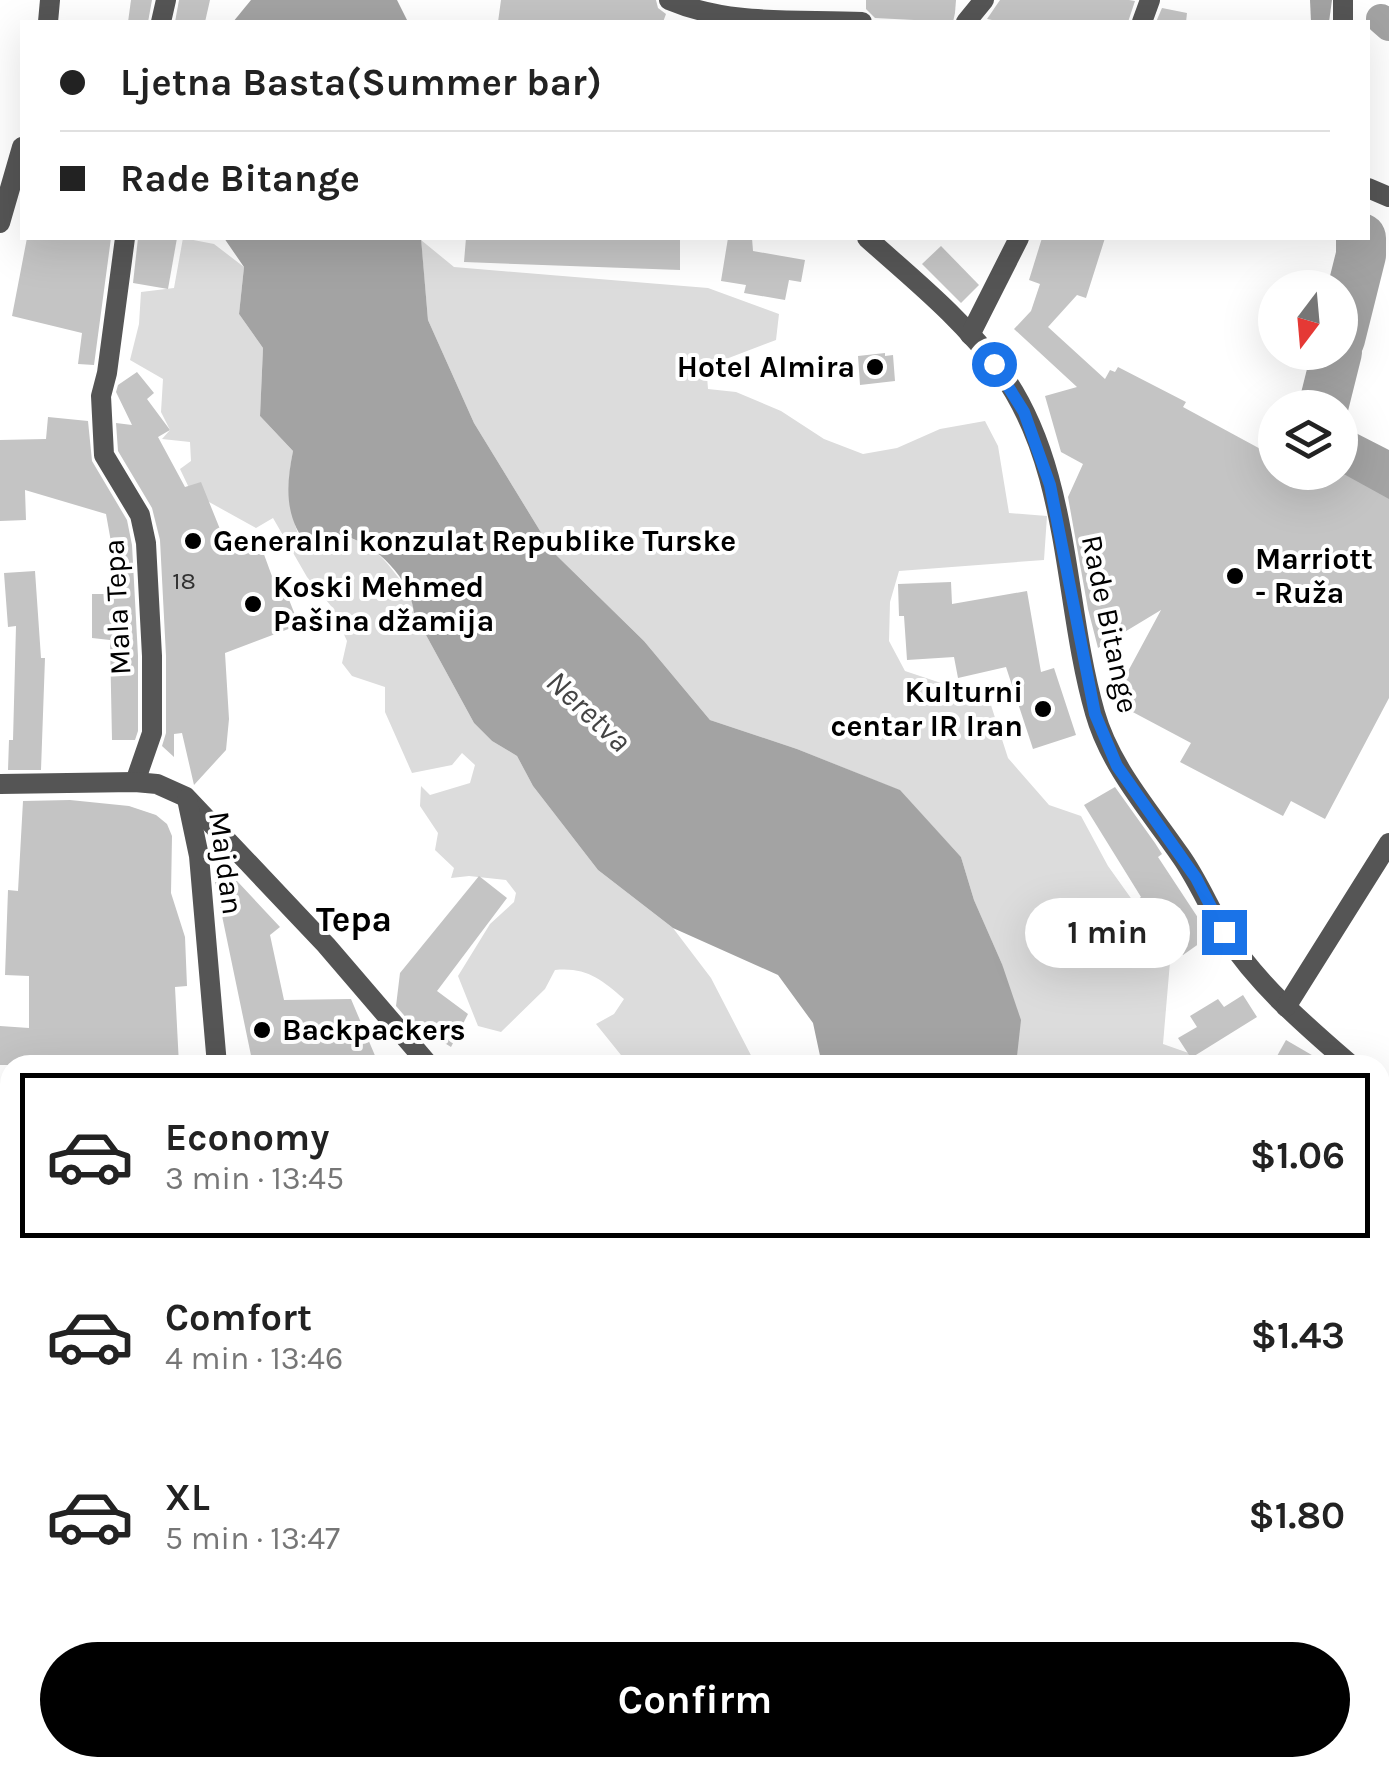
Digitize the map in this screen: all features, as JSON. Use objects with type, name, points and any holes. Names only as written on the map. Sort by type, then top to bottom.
[{"type":"street","points":[[669,0],[701,18],[759,20]]},
{"type":"street","points":[[968,20],[984,0]]},
{"type":"street","points":[[0,223],[20,154]]},
{"type":"street","name":"Mala Tepa","points":[[124,240],[108,373],[100,396],[104,454],[140,514],[150,608],[152,732],[135,782]]},
{"type":"street","name":"Rade Bitange","points":[[870,240],[970,335],[1002,373],[1024,412],[1050,485],[1095,714],[1117,766],[1196,878],[1224,932],[1248,966],[1339,1055]]},
{"type":"street","points":[[970,335],[1018,240]]},
{"type":"street","name":"Majdan","points":[[0,784],[135,782],[157,784],[186,798],[199,856],[216,1055]]},
{"type":"street","points":[[186,798],[326,945],[420,1055]]},
{"type":"street","points":[[1286,1007],[1389,843]]},
{"type":"shaded area","points":[[183,240],[214,244],[244,267],[239,314],[263,348],[260,416],[293,451],[290,493],[298,534],[355,540],[387,563],[409,594],[414,613],[474,723],[492,741],[517,756],[533,786],[598,870],[673,928],[711,978],[751,1055],[621,1055],[596,1024],[614,1014],[624,999],[600,980],[576,970],[555,970],[545,989],[501,1032],[478,1026],[458,976],[490,924],[514,902],[516,893],[506,880],[451,878],[454,868],[435,850],[438,833],[420,806],[421,786],[430,795],[470,783],[475,765],[462,753],[452,765],[412,773],[385,712],[385,687],[352,676],[342,663],[347,641],[331,606],[307,577],[273,518],[256,528],[191,492],[180,469],[191,461],[190,442],[162,439],[170,430],[161,412],[163,379],[130,360],[139,324],[141,292],[174,288]]},
{"type":"shaded area","points":[[421,240],[454,267],[708,288],[779,314],[776,340],[713,364],[707,376],[708,389],[736,392],[781,411],[824,439],[863,454],[897,448],[940,429],[985,421],[998,446],[1009,513],[1047,516],[1044,560],[899,571],[890,602],[889,641],[905,671],[989,699],[1008,758],[1049,805],[1081,816],[1170,962],[1163,1044],[1194,1055],[1015,1055],[1002,964],[974,900],[961,857],[899,790],[797,749],[710,720],[644,641],[553,552],[474,423],[428,320]]},
{"type":"water","points":[[251,0],[397,0],[407,20],[235,20]]},
{"type":"water","points":[[1310,0],[1332,0],[1329,20],[1311,20]]},
{"type":"water","name":"Neretva","points":[[225,240],[421,240],[428,320],[474,423],[553,552],[644,641],[710,720],[900,790],[961,857],[1021,1020],[1017,1055],[820,1055],[813,1023],[778,975],[673,928],[598,870],[533,786],[517,756],[492,741],[474,723],[414,613],[406,588],[390,565],[369,547],[345,536],[334,546],[309,547],[301,536],[289,501],[293,451],[260,416],[263,348],[239,314],[244,267]]},
{"type":"building","points":[[131,0],[152,0],[148,20],[128,20]]},
{"type":"building","points":[[179,0],[210,0],[205,20],[175,20]]},
{"type":"building","points":[[501,0],[656,0],[658,8],[666,14],[664,20],[498,20]]},
{"type":"building","points":[[866,0],[956,0],[953,20],[875,18],[866,9]]},
{"type":"building","points":[[1000,0],[1135,1],[1129,20],[987,19]]},
{"type":"building","points":[[1162,8],[1187,13],[1186,20],[1157,20]]},
{"type":"building","points":[[27,240],[111,240],[94,365],[78,364],[82,333],[12,316]]},
{"type":"building","points":[[138,240],[177,240],[168,289],[133,283]]},
{"type":"building","points":[[466,240],[680,240],[680,270],[464,262]]},
{"type":"building","points":[[728,240],[752,240],[753,251],[805,260],[801,282],[789,280],[785,300],[744,293],[746,285],[721,281]]},
{"type":"building","name":"Marriott - Ruža","points":[[1041,240],[1104,240],[1086,298],[1077,295],[1048,327],[1105,379],[1110,370],[1115,372],[1118,367],[1186,402],[1183,407],[1258,448],[1258,490],[1358,490],[1358,482],[1389,499],[1389,698],[1325,819],[1291,801],[1283,816],[1180,762],[1191,743],[1112,701],[1161,610],[1098,648],[1068,497],[1083,464],[1061,452],[1045,396],[1077,387],[1014,329],[1031,311],[1040,284],[1029,280]]},
{"type":"building","points":[[941,246],[979,285],[961,303],[922,264]]},
{"type":"building","name":"Hotel Almira","points":[[893,355],[895,381],[860,385],[858,356]]},
{"type":"building","points":[[137,372],[154,393],[147,399],[170,430],[158,437],[185,487],[201,482],[228,549],[258,538],[277,590],[284,587],[299,625],[225,653],[229,719],[226,750],[194,785],[182,733],[174,734],[174,757],[162,746],[166,733],[166,656],[160,540],[152,508],[118,451],[116,423],[132,425],[116,392],[118,385]]},
{"type":"building","points":[[48,417],[88,421],[92,461],[127,520],[138,656],[135,740],[112,740],[110,640],[92,638],[92,594],[112,594],[113,553],[106,514],[25,490],[26,520],[0,521],[0,440],[46,439]]},
{"type":"building","points":[[35,571],[41,658],[45,658],[41,770],[8,770],[9,740],[13,740],[16,626],[8,627],[4,573]]},
{"type":"building","points":[[951,582],[952,604],[1027,591],[1041,672],[1054,668],[1076,735],[1033,749],[1006,667],[958,678],[954,657],[907,660],[898,584]]},
{"type":"building","points":[[1115,787],[1155,843],[1162,854],[1158,857],[1210,936],[1183,955],[1171,938],[1152,951],[1123,910],[1141,897],[1084,805]]},
{"type":"building","points":[[70,800],[129,806],[156,815],[167,824],[172,836],[171,893],[185,937],[187,986],[175,987],[178,1055],[0,1055],[0,1026],[29,1028],[29,976],[5,975],[8,890],[18,891],[23,801]]},
{"type":"building","points":[[479,876],[507,898],[437,991],[468,1014],[451,1047],[409,1021],[396,1006],[400,973]]},
{"type":"building","points":[[237,881],[280,927],[270,935],[284,1000],[351,999],[375,1055],[251,1055],[215,882]]},
{"type":"building","points":[[1243,995],[1257,1017],[1196,1055],[1189,1055],[1178,1038],[1197,1027],[1190,1016],[1218,999],[1224,1007]]},
{"type":"building","points":[[1286,1040],[1312,1055],[1278,1055]]},
{"type":"waterway","points":[[1381,19],[1389,26]]},
{"type":"waterway","points":[[1357,270],[1361,240]]},
{"type":"waterway","points":[[1328,390],[1332,370]]},
{"type":"waterway","points":[[1358,462],[1389,478]]},
{"type":"place","name":"Hotel Almira","points":[[875,367]]},
{"type":"place","name":"Generalni konzulat Republike Turske","points":[[193,541]]},
{"type":"place","name":"Marriott - Ruža","points":[[1235,576]]},
{"type":"place","name":"Koski Mehmed Pašina džamija","points":[[253,604]]},
{"type":"place","name":"Kulturni centar IR Iran","points":[[1043,709]]},
{"type":"place","name":"Backpackers","points":[[262,1030]]},
{"type":"district","name":"Tepa","points":[[354,919]]},
{"type":"route","points":[[994,364],[1024,412],[1050,485],[1095,714],[1117,766],[1196,878],[1224,932]]}]
